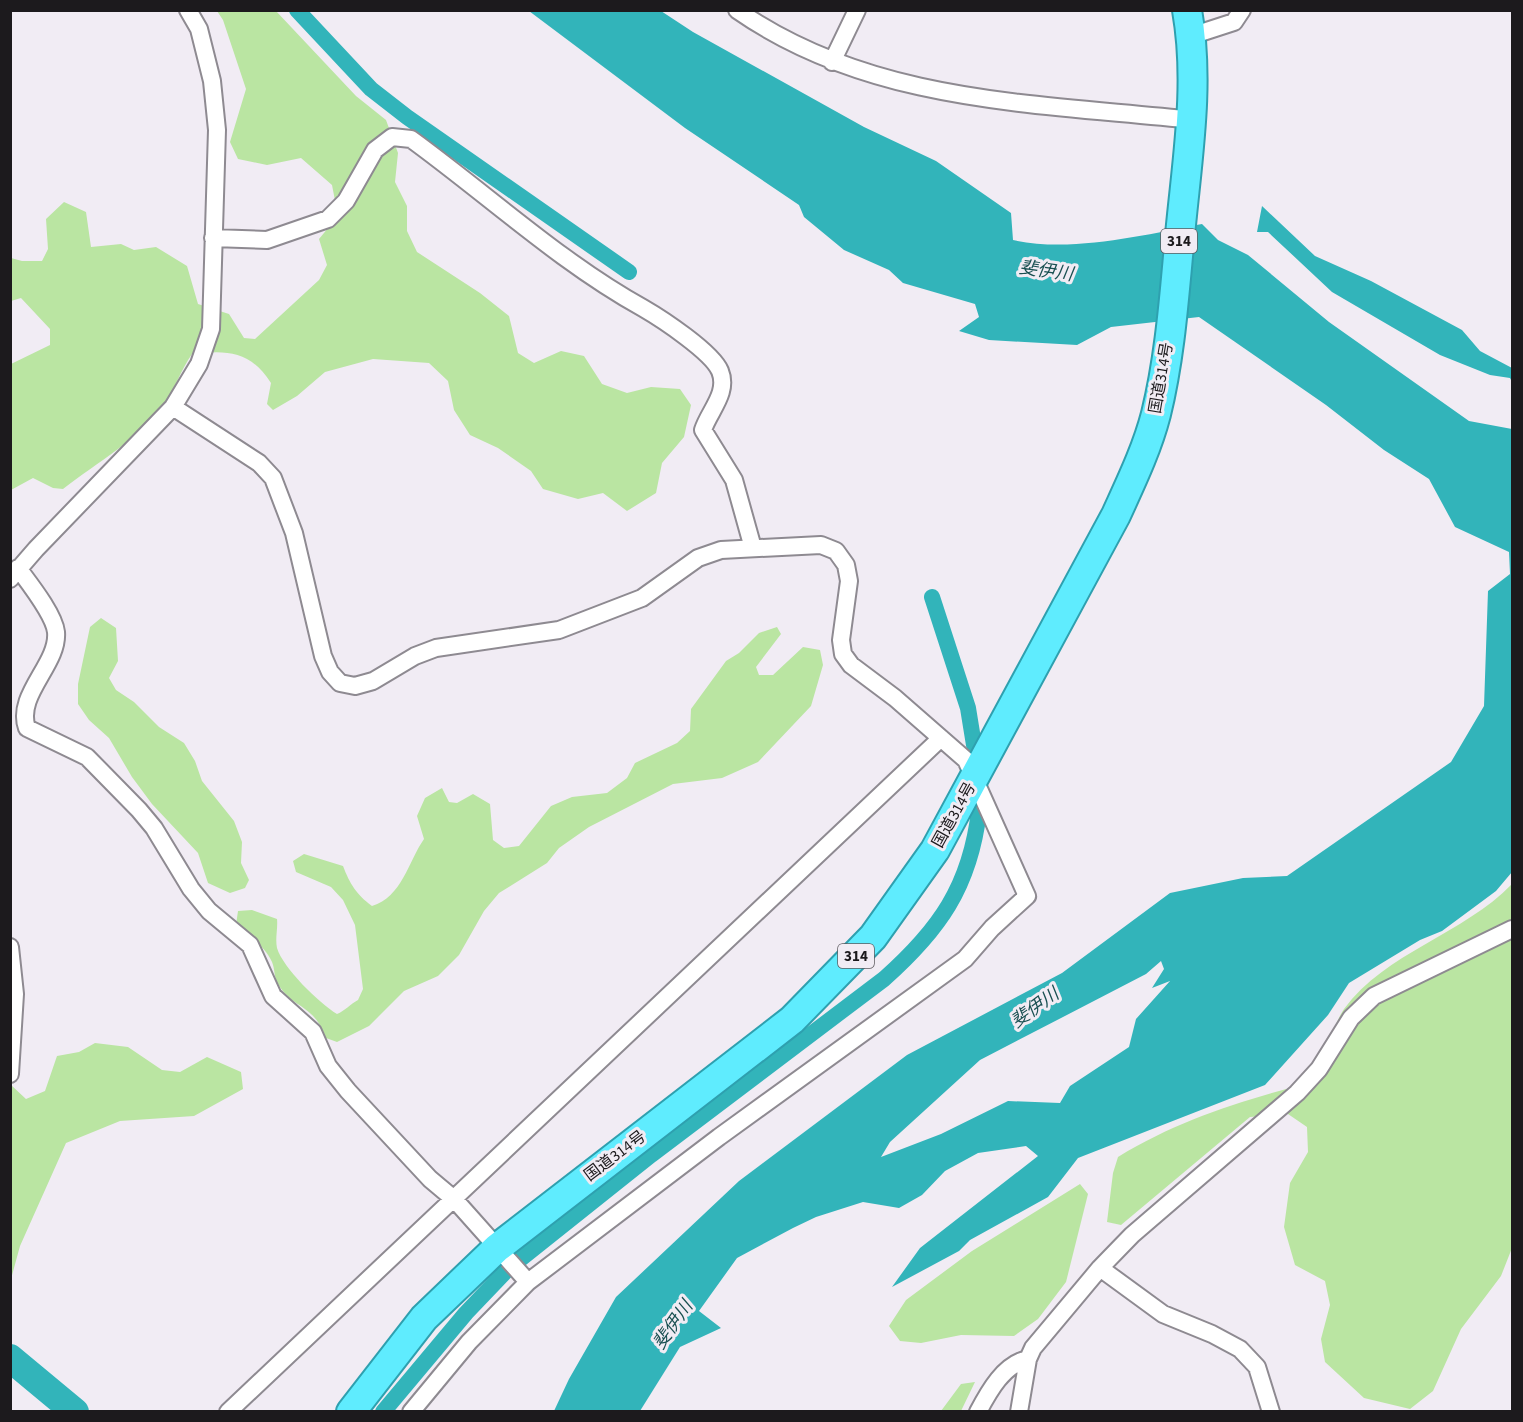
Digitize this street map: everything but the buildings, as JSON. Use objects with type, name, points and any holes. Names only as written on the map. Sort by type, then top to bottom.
[{"type":"highway","name":"国道314号","points":[[351,1412],[424,1318],[497,1248],[739,1063],[792,1020],[840,974],[900,901],[935,850],[1116,515],[1138,468],[1156,414],[1167,354],[1192,124],[1189,23]]},
{"type":"street","points":[[188,10],[198,29],[212,81],[217,130],[211,328],[199,364],[173,407],[14,574],[54,622],[56,635],[27,703],[24,719],[27,728],[87,758],[139,810],[203,904],[219,921],[250,945],[273,996],[313,1032],[328,1066],[348,1091],[430,1179],[455,1200],[528,1282]]},
{"type":"street","points":[[737,10],[754,22],[832,62],[885,79],[961,97],[1192,124]]},
{"type":"street","points":[[832,62],[857,10]]},
{"type":"street","points":[[1189,23],[1234,22],[1242,10]]},
{"type":"street","points":[[213,238],[267,240],[328,219],[346,201],[375,150],[392,137],[411,139],[610,290],[678,330],[720,370],[723,383],[720,397],[703,430],[737,486],[753,548]]},
{"type":"street","points":[[173,407],[259,463],[273,478],[294,532],[324,656],[330,672],[340,683],[355,686],[373,681],[416,656],[436,648],[559,630],[642,598],[698,558],[722,550],[821,545],[836,551],[846,565],[849,581],[841,640],[843,654],[851,665],[895,698],[966,760],[980,797],[1027,896],[992,928],[965,959],[692,1156],[528,1282],[469,1342],[411,1412]]},
{"type":"street","points":[[228,1412],[455,1200],[941,738]]},
{"type":"street","points":[[1019,1412],[1028,1359],[1033,1348],[1100,1268],[1132,1235],[1297,1093],[1319,1069],[1351,1018],[1374,996],[1443,961],[1492,941],[1512,928]]},
{"type":"street","points":[[10,947],[15,994],[10,1074]]},
{"type":"street","points":[[1100,1268],[1163,1314],[1212,1334],[1240,1349],[1257,1367],[1271,1412]]},
{"type":"street","points":[[978,1412],[1003,1374],[1015,1362],[1028,1359]]},
{"type":"green space","points":[[217,11],[276,11],[356,96],[386,120],[398,153],[395,182],[407,206],[407,231],[417,252],[480,293],[509,316],[518,353],[534,363],[561,351],[584,356],[602,384],[627,393],[651,387],[680,389],[691,405],[684,437],[662,463],[656,493],[627,511],[603,493],[578,499],[543,489],[531,471],[498,448],[470,435],[454,410],[448,381],[429,363],[373,359],[325,372],[297,396],[273,410],[267,404],[271,383],[263,372],[246,358],[216,352],[192,354],[169,397],[155,416],[131,439],[63,489],[53,488],[33,478],[11,490],[11,364],[50,345],[50,329],[21,298],[11,301],[11,258],[22,261],[42,261],[48,249],[46,219],[64,202],[86,212],[91,247],[121,244],[134,250],[156,247],[187,266],[198,304],[229,314],[244,338],[255,339],[319,280],[327,265],[319,239],[338,216],[332,185],[301,158],[267,165],[238,159],[230,142],[246,89],[223,20]]},
{"type":"green space","points":[[101,618],[116,628],[118,661],[109,678],[116,690],[134,702],[159,727],[184,743],[195,761],[202,781],[234,821],[242,842],[241,863],[249,880],[245,888],[230,893],[208,883],[198,853],[152,804],[132,777],[109,738],[89,720],[78,704],[78,684],[90,627]]},
{"type":"green space","points":[[777,627],[781,634],[756,667],[759,675],[773,675],[803,647],[820,650],[823,665],[811,706],[758,762],[722,778],[673,784],[589,827],[559,848],[547,863],[499,893],[484,911],[459,955],[438,976],[404,991],[369,1026],[337,1042],[326,1038],[315,1018],[290,998],[278,984],[272,962],[265,951],[236,925],[238,911],[252,910],[277,919],[277,948],[286,965],[321,1002],[337,1014],[340,1013],[358,1000],[363,989],[355,925],[343,900],[331,887],[296,872],[293,861],[304,854],[343,866],[354,888],[372,906],[391,895],[403,878],[424,839],[417,816],[425,798],[442,788],[449,802],[457,803],[473,794],[490,804],[493,840],[504,848],[519,846],[551,806],[572,797],[607,793],[627,778],[635,763],[677,743],[690,731],[691,709],[726,661],[739,653],[759,633]]},
{"type":"green space","points":[[1512,884],[1512,1248],[1501,1276],[1461,1329],[1433,1391],[1410,1409],[1364,1398],[1325,1362],[1321,1339],[1330,1305],[1325,1281],[1295,1265],[1284,1227],[1290,1183],[1308,1152],[1307,1127],[1288,1114],[1250,1117],[1121,1225],[1107,1222],[1113,1173],[1118,1157],[1166,1131],[1239,1103],[1316,1081],[1340,1016],[1361,989],[1381,972],[1471,917]]},
{"type":"green space","points":[[95,1043],[128,1047],[162,1070],[180,1072],[207,1057],[241,1072],[243,1089],[194,1116],[120,1121],[66,1143],[20,1246],[11,1279],[11,1085],[26,1099],[45,1091],[57,1056],[79,1052]]},
{"type":"green space","points":[[1080,1184],[1088,1194],[1066,1282],[1038,1319],[1014,1336],[961,1335],[921,1343],[900,1341],[889,1326],[906,1300],[972,1251]]},
{"type":"green space","points":[[975,1382],[961,1411],[941,1411],[961,1384]]},
{"type":"water","name":"斐伊川","points":[[529,11],[661,11],[693,32],[864,127],[936,161],[1011,213],[1013,240],[1059,245],[1083,244],[1202,224],[1218,240],[1248,255],[1329,322],[1469,421],[1512,429],[1512,872],[1496,891],[1442,931],[1420,940],[1349,983],[1328,1015],[1265,1085],[1078,1158],[1048,1197],[970,1240],[959,1251],[892,1287],[920,1248],[1038,1156],[1026,1146],[978,1153],[945,1171],[922,1195],[899,1208],[863,1202],[816,1217],[737,1258],[699,1311],[721,1328],[680,1347],[640,1411],[554,1411],[569,1379],[616,1297],[739,1181],[907,1055],[1062,973],[1170,893],[1243,878],[1287,876],[1451,762],[1484,706],[1488,591],[1510,574],[1509,552],[1455,527],[1429,479],[1384,450],[1326,405],[1199,317],[1111,327],[1077,345],[989,340],[959,331],[979,317],[975,304],[903,283],[889,270],[844,250],[804,217],[799,205],[685,128]],"holes":[[[1161,961],[1164,969],[1152,988],[1170,981],[1136,1019],[1129,1047],[1070,1086],[1060,1103],[1008,1101],[941,1134],[881,1157],[890,1142],[980,1060],[1146,974]]]},
{"type":"water","points":[[1262,206],[1315,256],[1371,281],[1462,330],[1480,351],[1512,368],[1512,382],[1510,378],[1490,375],[1440,355],[1332,292],[1268,232],[1257,232]]},
{"type":"waterway","points":[[297,10],[371,89],[407,117],[629,272]]},
{"type":"waterway","points":[[932,597],[968,708],[974,745]]},
{"type":"waterway","points":[[383,1412],[466,1313],[508,1269],[651,1155],[884,979],[904,961],[921,943],[949,905],[968,862],[979,811]]},
{"type":"waterway","points":[[10,1358],[75,1412]]}]
